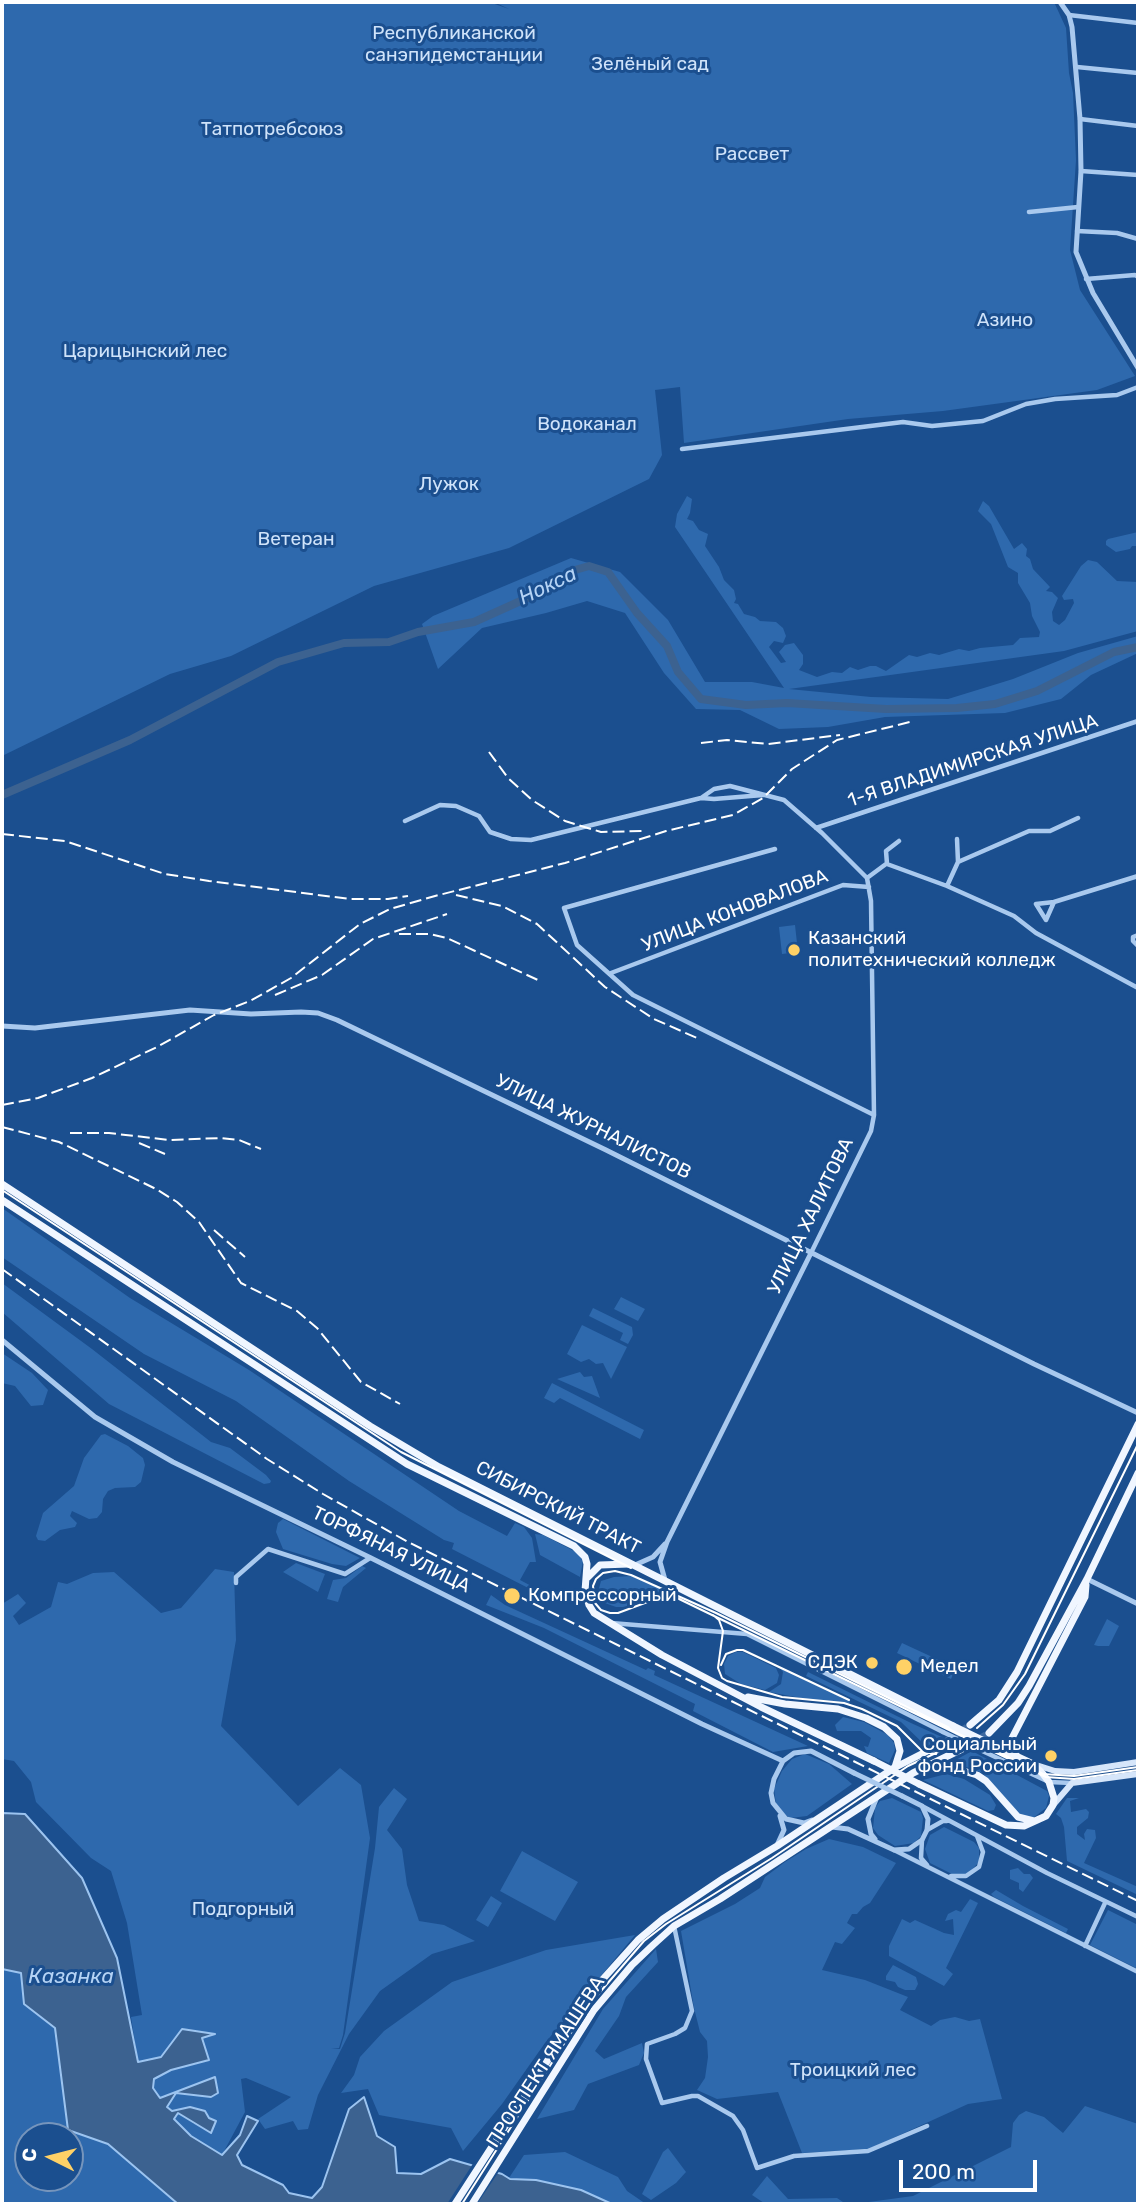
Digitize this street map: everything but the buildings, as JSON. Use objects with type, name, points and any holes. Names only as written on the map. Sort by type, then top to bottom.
[{"type":"main road","name":"СИБИРСКИЙ ТРАКТ","points":[[2,1184],[370,1426],[439,1467],[1033,1764],[1055,1771],[1074,1772],[1138,1762]]},
{"type":"main road","name":"СИБИРСКИЙ ТРАКТ","points":[[2,1199],[401,1460],[574,1546],[586,1557],[585,1591],[594,1613],[662,1656],[1006,1825],[1024,1826],[1037,1821]]},
{"type":"main road","points":[[970,1725],[999,1700],[1017,1672],[1138,1424]]},
{"type":"main road","points":[[989,1732],[1018,1703],[1029,1686],[1087,1579],[1138,1473]]},
{"type":"main road","points":[[586,1580],[600,1565],[634,1564]]},
{"type":"main road","points":[[1017,1756],[1012,1749],[1011,1740],[1085,1597],[1087,1579]]},
{"type":"main road","points":[[733,1693],[777,1703],[838,1709],[866,1718],[884,1727],[897,1739],[900,1751],[894,1768]]},
{"type":"main road","name":"ПРОСПЕКТ ЯМАШЕВА","points":[[456,2204],[586,2001],[638,1940],[708,1888],[777,1846],[894,1768],[947,1741]]},
{"type":"main road","name":"ПРОСПЕКТ ЯМАШЕВА","points":[[472,2204],[594,2010],[632,1965],[674,1926],[913,1773],[962,1749]]},
{"type":"main road","points":[[1033,1764],[1049,1782],[1053,1805]]},
{"type":"main road","points":[[913,1773],[935,1766],[966,1770],[986,1781],[1018,1817],[1037,1821],[1046,1816],[1072,1783],[1138,1774]]},
{"type":"street","points":[[1061,2],[1069,15],[1077,67],[1081,171],[1076,251],[1086,279],[1138,368]]},
{"type":"street","points":[[1069,15],[1138,23]]},
{"type":"street","points":[[1077,67],[1138,73]]},
{"type":"street","points":[[1080,119],[1138,126]]},
{"type":"street","points":[[1081,171],[1138,175]]},
{"type":"street","points":[[1029,212],[1078,207]]},
{"type":"street","points":[[1077,231],[1117,233],[1138,239]]},
{"type":"street","points":[[1086,279],[1135,275],[1138,277]]},
{"type":"street","points":[[682,449],[903,422],[932,426],[983,421],[1026,404],[1116,395],[1138,387]]},
{"type":"street","name":"1-Я ВЛАДИМИРСКАЯ УЛИЦА","points":[[816,828],[1138,721]]},
{"type":"street","points":[[701,798],[714,789],[730,786],[784,800],[867,878],[887,864]]},
{"type":"street","points":[[405,821],[440,805],[456,806],[479,816],[491,832],[511,839],[531,840],[701,798],[764,794]]},
{"type":"street","points":[[958,862],[1029,831],[1051,831],[1078,818]]},
{"type":"street","points":[[947,886],[958,862],[957,839]]},
{"type":"street","points":[[887,864],[886,850],[899,841]]},
{"type":"street","points":[[775,849],[564,908],[577,945],[611,973],[632,995],[874,1115]]},
{"type":"street","points":[[887,864],[947,886],[1014,916],[1036,933],[1138,988]]},
{"type":"street","points":[[1054,902],[1046,920],[1036,904],[1054,902],[1138,876]]},
{"type":"street","name":"УЛИЦА ХАЛИТОВА","points":[[667,1542],[871,1130],[874,1115],[867,878]]},
{"type":"street","name":"УЛИЦА КОНОВАЛОВА","points":[[611,973],[843,885],[869,887]]},
{"type":"street","points":[[1138,935],[1133,937],[1138,946]]},
{"type":"street","name":"УЛИЦА ЖУРНАЛИСТОВ","points":[[2,1026],[35,1028],[190,1010],[250,1014],[318,1013],[443,1070],[1138,1413]]},
{"type":"street","name":"ТОРФЯНАЯ УЛИЦА","points":[[2,1340],[95,1417],[173,1462],[702,1724],[783,1761]]},
{"type":"street","points":[[634,1564],[653,1557],[667,1542]]},
{"type":"street","points":[[665,1580],[660,1562],[667,1542]]},
{"type":"street","points":[[236,1583],[236,1577],[268,1549],[345,1574],[371,1558]]},
{"type":"street","points":[[1087,1579],[1138,1604]]},
{"type":"street","points":[[609,1623],[747,1634],[1049,1782],[1072,1783]]},
{"type":"street","points":[[777,1846],[784,1830],[771,1793],[774,1779],[783,1761],[794,1753],[811,1751],[952,1821],[1105,1903],[1138,1917]]},
{"type":"street","points":[[878,1795],[868,1819],[871,1834],[880,1843]]},
{"type":"street","points":[[922,1806],[928,1819],[922,1840],[921,1858],[928,1867]]},
{"type":"street","points":[[779,1813],[792,1821],[804,1823],[822,1816]]},
{"type":"street","points":[[927,1830],[943,1821],[952,1821]]},
{"type":"street","points":[[828,1827],[848,1829],[880,1843],[1138,1972]]},
{"type":"street","points":[[946,1876],[967,1876],[979,1867],[983,1853],[977,1836]]},
{"type":"street","points":[[894,1850],[909,1849],[922,1840]]},
{"type":"street","points":[[1085,1946],[1105,1903]]},
{"type":"street","points":[[674,1926],[692,2011],[685,2028],[647,2045],[646,2059],[662,2103],[698,2096],[733,2116],[743,2130],[757,2168],[794,2156],[869,2151],[927,2126]]},
{"type":"green space","points":[[2,2],[489,2],[509,9],[494,2],[1054,2],[1066,28],[1073,93],[1076,160],[1070,250],[1080,290],[1135,376],[1097,390],[943,411],[848,419],[684,443],[680,387],[655,390],[662,455],[649,479],[509,548],[374,586],[231,656],[170,674],[2,756]]},
{"type":"green space","points":[[687,496],[692,499],[687,519],[708,534],[705,546],[724,580],[734,590],[734,603],[738,604],[744,614],[760,621],[776,622],[783,628],[786,636],[783,643],[774,641],[769,647],[781,663],[786,662],[779,652],[785,645],[794,643],[803,655],[803,664],[799,670],[817,677],[832,672],[842,673],[850,667],[858,670],[876,666],[886,671],[909,655],[939,655],[959,649],[969,651],[1013,645],[1020,638],[1039,637],[1040,632],[1032,616],[1030,603],[1018,583],[1018,573],[1008,567],[991,524],[978,511],[983,501],[989,506],[1014,549],[1022,543],[1027,549],[1026,556],[1033,569],[1050,587],[1046,591],[1052,592],[1058,598],[1052,612],[1053,621],[1059,625],[1065,620],[1074,603],[1073,599],[1064,600],[1062,596],[1081,566],[1088,560],[1097,562],[1117,581],[1138,582],[1138,631],[1064,651],[789,689],[871,697],[948,699],[1013,679],[1078,653],[1138,636],[1138,653],[1091,675],[1061,699],[1005,713],[885,717],[828,727],[779,729],[740,710],[696,709],[664,673],[625,613],[587,601],[482,628],[438,669],[422,624],[433,616],[571,558],[620,572],[668,620],[705,682],[752,682],[784,688],[675,527],[677,514]]},
{"type":"green space","points":[[1138,532],[1138,546],[1116,552],[1106,545],[1108,539]]},
{"type":"green space","points":[[795,925],[798,952],[782,954],[779,927]]},
{"type":"green space","points":[[2,1208],[130,1298],[249,1370],[459,1511],[507,1536],[515,1523],[524,1527],[532,1538],[536,1562],[530,1562],[520,1580],[537,1589],[538,1593],[452,1549],[454,1543],[444,1540],[349,1481],[236,1401],[144,1354],[2,1257]]},
{"type":"green space","points":[[2,1283],[211,1442],[230,1448],[266,1475],[270,1483],[264,1484],[109,1404],[2,1312]]},
{"type":"green space","points":[[621,1297],[645,1309],[638,1321],[614,1309]]},
{"type":"green space","points":[[593,1308],[632,1327],[633,1335],[628,1344],[620,1340],[623,1333],[589,1316]]},
{"type":"green space","points":[[582,1325],[627,1347],[611,1379],[603,1363],[596,1364],[589,1359],[581,1362],[567,1354]]},
{"type":"green space","points":[[2,1353],[32,1373],[48,1390],[43,1405],[31,1406],[15,1386],[2,1383]]},
{"type":"green space","points":[[580,1372],[584,1377],[592,1376],[600,1398],[557,1379]]},
{"type":"green space","points":[[552,1383],[644,1430],[640,1439],[560,1398],[554,1403],[544,1398]]},
{"type":"green space","points":[[105,1434],[128,1446],[143,1458],[145,1465],[141,1482],[135,1487],[108,1491],[103,1499],[102,1512],[97,1518],[89,1519],[72,1511],[70,1516],[77,1523],[75,1527],[60,1530],[45,1541],[38,1540],[36,1536],[43,1513],[74,1486],[84,1458],[101,1435]]},
{"type":"green space","points":[[283,1519],[360,1558],[346,1566],[283,1549],[276,1532],[278,1523]]},
{"type":"green space","points":[[535,1534],[543,1535],[578,1553],[583,1561],[580,1577],[540,1555]]},
{"type":"green space","points":[[296,1563],[325,1574],[318,1592],[283,1572]]},
{"type":"green space","points":[[362,1566],[366,1568],[343,1587],[338,1602],[327,1599],[333,1580],[346,1578]]},
{"type":"green space","name":"Подгорный","points":[[215,1569],[234,1572],[236,1640],[221,1726],[298,1806],[340,1768],[361,1785],[370,1838],[343,2035],[339,2048],[331,2048],[340,2049],[345,2033],[375,1848],[379,1807],[394,1788],[407,1799],[387,1830],[402,1849],[407,1885],[419,1921],[444,1925],[475,1941],[432,1954],[380,1991],[349,2034],[318,2095],[308,2129],[298,2130],[293,2121],[265,2129],[258,2119],[291,2097],[246,2078],[241,2079],[245,2112],[222,2155],[191,2136],[173,2119],[178,2112],[194,2124],[209,2118],[205,2111],[190,2108],[172,2111],[166,2107],[176,2093],[211,2097],[215,2077],[159,2098],[153,2088],[154,2079],[171,2070],[209,2060],[202,2038],[212,2035],[182,2029],[161,2057],[138,2062],[131,2017],[142,2015],[127,1923],[111,1871],[91,1858],[36,1802],[31,1782],[14,1761],[2,1759],[2,1604],[18,1594],[26,1603],[13,1616],[19,1625],[51,1607],[58,1582],[67,1584],[93,1573],[114,1572],[161,1613],[181,1608]]},
{"type":"green space","points":[[632,1576],[661,1589],[656,1598],[623,1607],[602,1602],[598,1592],[601,1581]]},
{"type":"green space","points":[[491,1595],[505,1605],[646,1670],[648,1668],[655,1671],[654,1675],[808,1746],[773,1752],[693,1711],[695,1704],[544,1628],[486,1605]]},
{"type":"green space","points":[[1107,1619],[1119,1626],[1109,1646],[1094,1645]]},
{"type":"green space","points":[[902,1643],[956,1668],[951,1679],[897,1653]]},
{"type":"green space","points":[[743,1652],[776,1668],[779,1675],[777,1683],[765,1690],[741,1684],[725,1674],[724,1664],[728,1656]]},
{"type":"green space","points":[[780,1668],[850,1701],[806,1699],[769,1692],[781,1684],[783,1672]]},
{"type":"green space","points":[[808,1672],[944,1738],[927,1747],[901,1722],[806,1676]]},
{"type":"green space","points":[[843,1717],[864,1722],[888,1735],[895,1750],[889,1763],[867,1753],[864,1746],[868,1747],[871,1738],[861,1731],[837,1731],[835,1725]]},
{"type":"green space","points":[[972,1751],[1047,1791],[1049,1796],[1046,1808],[1033,1818],[1020,1816],[983,1773],[952,1762]]},
{"type":"green space","points":[[805,1754],[829,1764],[852,1784],[807,1816],[790,1818],[782,1813],[776,1804],[774,1789],[782,1771],[792,1759]]},
{"type":"green space","points":[[946,1774],[964,1779],[990,1795],[996,1805],[994,1810],[988,1811],[923,1780]]},
{"type":"green space","points":[[892,1798],[921,1812],[921,1836],[914,1843],[895,1846],[878,1835],[873,1828],[875,1808],[880,1801]]},
{"type":"green space","points":[[1067,1798],[1079,1798],[1070,1801],[1071,1812],[1086,1809],[1089,1812],[1088,1818],[1077,1827],[1077,1834],[1085,1840],[1087,1829],[1095,1830],[1096,1838],[1084,1863],[1138,1887],[1138,1895],[1067,1861],[1064,1827],[1061,1818],[1056,1814]]},
{"type":"green space","points":[[944,1827],[974,1842],[979,1848],[979,1862],[968,1874],[956,1876],[930,1863],[925,1849],[930,1835]]},
{"type":"green space","name":"Троицкий лес","points":[[829,1839],[863,1847],[896,1863],[870,1903],[857,1914],[852,1914],[847,1923],[855,1928],[842,1944],[835,1942],[822,1970],[865,1980],[908,1997],[900,2010],[931,2026],[940,2020],[955,2017],[969,2021],[980,2019],[1002,2099],[968,2104],[869,2149],[802,2153],[778,2092],[717,2099],[697,2090],[705,2078],[707,2041],[700,2032],[694,2008],[681,1931],[735,1904],[760,1888],[765,1877],[785,1862]]},
{"type":"green space","points":[[522,1851],[578,1882],[555,1921],[500,1891]]},
{"type":"green space","points":[[1018,1868],[1033,1878],[1023,1892],[1019,1889],[1019,1883],[1010,1879],[1010,1870]]},
{"type":"green space","points":[[996,1890],[1068,1929],[1066,1933],[994,1897],[991,1894]]},
{"type":"green space","points":[[491,1896],[502,1903],[488,1927],[476,1920]]},
{"type":"green space","points":[[970,1899],[978,1903],[946,1968],[953,1974],[944,1986],[889,1956],[889,1946],[902,1919],[910,1923],[915,1920],[954,1935],[953,1919],[945,1921],[948,1914],[956,1910],[961,1912]]},
{"type":"green space","points":[[1108,1910],[1138,1925],[1138,1969],[1090,1945]]},
{"type":"green space","points":[[635,1935],[545,2043],[502,2104],[463,2151],[451,2128],[379,2115],[368,2089],[341,2093],[354,2075],[360,2057],[384,2031],[452,1982],[546,1950]]},
{"type":"green space","points":[[656,1949],[658,1962],[626,1997],[619,2016],[595,2051],[604,2059],[642,2043],[644,2053],[639,2065],[588,2084],[574,2110],[537,2119],[603,2009]]},
{"type":"green space","points":[[893,1965],[916,1977],[918,1984],[915,1990],[905,1990],[895,1982],[886,1980]]},
{"type":"green space","points":[[2,1969],[21,1973],[24,2004],[55,2028],[185,2204],[2,2204]]},
{"type":"green space","points":[[1085,2106],[1138,2124],[1138,2204],[854,2204],[913,2196],[1011,2147],[1013,2123],[1026,2111],[1044,2117],[1063,2133]]},
{"type":"green space","points":[[668,2148],[686,2172],[676,2183],[651,2200],[642,2194],[663,2152]]},
{"type":"green space","points":[[565,2152],[618,2177],[627,2191],[646,2204],[492,2204],[524,2155]]},
{"type":"green space","points":[[767,2176],[788,2199],[837,2198],[846,2204],[764,2203],[752,2195]]},
{"type":"water","name":"Казанка","points":[[2,1813],[25,1814],[82,1878],[117,1958],[138,2062],[161,2057],[182,2029],[215,2034],[202,2038],[209,2060],[171,2070],[154,2079],[153,2088],[160,2098],[215,2077],[218,2093],[211,2097],[176,2093],[167,2107],[172,2111],[190,2107],[205,2111],[209,2118],[216,2121],[211,2133],[178,2113],[174,2119],[191,2136],[222,2155],[240,2135],[247,2116],[258,2121],[237,2155],[242,2165],[283,2185],[289,2193],[312,2198],[322,2187],[349,2109],[364,2097],[377,2136],[395,2147],[397,2173],[421,2174],[450,2159],[502,2174],[510,2179],[536,2180],[581,2190],[612,2204],[178,2204],[108,2144],[84,2136],[84,2122],[67,2122],[55,2028],[24,2004],[21,1973],[2,1969]]},
{"type":"pier","points":[[474,2162],[500,2170],[477,2204],[447,2204]]},
{"type":"waterway","name":"Нокса","points":[[2,795],[130,740],[278,662],[344,643],[389,642],[418,632],[474,622],[545,590],[575,570],[589,566],[608,572],[637,613],[667,646],[678,672],[701,699],[746,705],[787,703],[886,709],[957,708],[995,704],[1037,691],[1114,652],[1138,647]]},
{"type":"tunnel","points":[[947,1741],[967,1727]]},
{"type":"tunnel","points":[[962,1749],[989,1733]]},
{"type":"tram line","points":[[2,1190],[401,1452],[631,1568]]},
{"type":"tram line","points":[[977,1728],[1003,1705],[1025,1674],[1138,1444]]},
{"type":"tram line","points":[[1138,1767],[1074,1776],[1043,1774],[716,1613],[631,1575],[615,1571],[603,1573],[593,1586],[595,1603],[601,1610],[610,1613],[618,1613],[661,1597],[677,1598],[1046,1777],[1074,1779],[1138,1770]]},
{"type":"tram line","points":[[713,1615],[719,1620],[723,1631],[718,1668],[722,1678],[782,1697],[844,1703],[862,1709],[897,1726],[923,1752],[936,1754]]},
{"type":"tram line","points":[[721,1665],[726,1654],[743,1650],[849,1700]]},
{"type":"tram line","points":[[462,2204],[588,2006],[644,1941],[908,1766],[953,1745]]},
{"type":"railway","points":[[2,1105],[38,1098],[92,1078],[157,1047],[214,1015],[250,1001],[291,978],[360,924],[390,909],[565,863],[666,831],[733,815],[763,798],[792,769],[837,740],[914,721]]},
{"type":"railway","points":[[701,743],[727,740],[768,744],[840,735]]},
{"type":"railway","points":[[489,752],[508,778],[532,800],[565,821],[601,832],[643,831]]},
{"type":"railway","points":[[2,834],[65,841],[165,874],[209,881],[350,899],[408,896]]},
{"type":"railway","points":[[456,895],[502,906],[537,924],[605,987],[654,1019],[697,1038]]},
{"type":"railway","points":[[275,995],[322,975],[373,939],[447,914]]},
{"type":"railway","points":[[399,934],[430,934],[447,938],[540,981]]},
{"type":"railway","points":[[2,1127],[59,1142],[177,1202],[199,1222],[241,1283],[297,1311],[317,1328],[361,1382],[400,1404]]},
{"type":"railway","points":[[70,1133],[109,1133],[169,1140],[221,1138],[239,1140],[261,1149]]},
{"type":"railway","points":[[139,1143],[165,1154]]},
{"type":"railway","points":[[214,1230],[245,1257]]},
{"type":"railway","points":[[2,1269],[267,1459],[408,1542],[1138,1901]]},
{"type":"place","name":"Казанский политехнический колледж","points":[[794,950]]},
{"type":"place","name":"Компрессорный","points":[[512,1596]]},
{"type":"place","name":"СДЭК","points":[[872,1663]]},
{"type":"place","name":"Медел","points":[[904,1667]]},
{"type":"place","name":"Социальный фонд России","points":[[1051,1756]]},
{"type":"park label","name":"Республиканской санэпидемстанции","points":[[454,45]]},
{"type":"park label","name":"Зелёный сад","points":[[650,65]]},
{"type":"park label","name":"Татпотребсоюз","points":[[272,130]]},
{"type":"park label","name":"Рассвет","points":[[752,155]]},
{"type":"park label","name":"Азино","points":[[1005,321]]},
{"type":"park label","name":"Царицынский лес","points":[[145,352]]},
{"type":"park label","name":"Водоканал","points":[[587,425]]},
{"type":"park label","name":"Лужок","points":[[449,485]]},
{"type":"park label","name":"Ветеран","points":[[296,540]]}]
